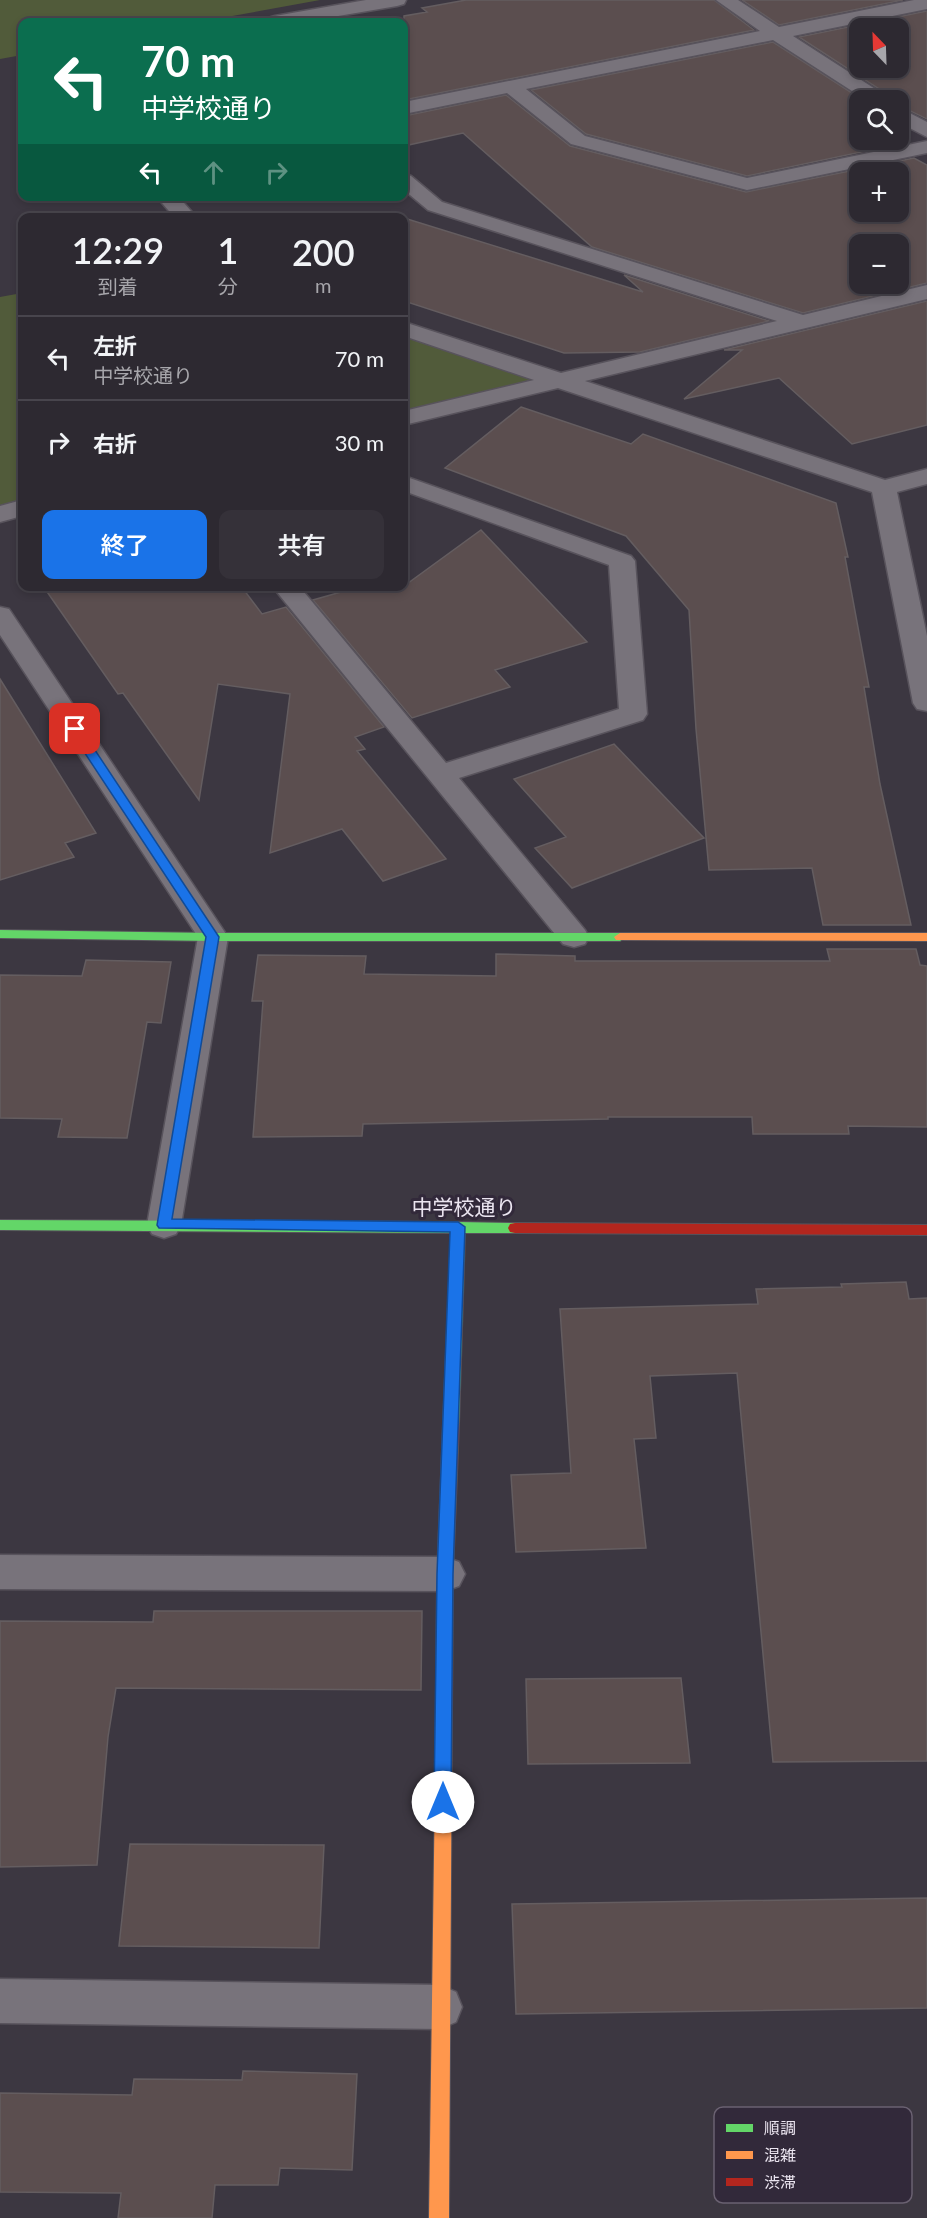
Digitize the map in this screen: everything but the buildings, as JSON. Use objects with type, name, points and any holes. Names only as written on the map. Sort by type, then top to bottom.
[{"type":"street","points":[[297,18],[397,0]]},
{"type":"street","points":[[725,0],[863,90]]},
{"type":"street","points":[[408,107],[927,3]]},
{"type":"street","points":[[511,87],[578,140],[747,184],[927,147]]},
{"type":"street","points":[[909,120],[927,131]]},
{"type":"street","points":[[408,183],[435,206],[802,322]]},
{"type":"street","points":[[171,201],[182,213]]},
{"type":"street","points":[[408,417],[927,292]]},
{"type":"street","points":[[408,330],[884,488],[927,476]]},
{"type":"street","points":[[408,484],[622,561],[633,714],[441,774]]},
{"type":"street","points":[[884,488],[927,703]]},
{"type":"street","points":[[0,514],[18,509]]},
{"type":"street","points":[[289,591],[574,937]]},
{"type":"street","points":[[0,615],[213,937],[164,1225]]},
{"type":"street","points":[[0,934],[213,937],[927,937]]},
{"type":"street","name":"中学校通り","points":[[0,1225],[927,1230]]},
{"type":"street","points":[[439,2218],[445,1574],[458,1227]]},
{"type":"street","points":[[0,1572],[445,1574]]},
{"type":"street","points":[[0,2001],[440,2007]]},
{"type":"green space","points":[[0,0],[320,0],[221,18],[18,18],[18,56],[0,59]]},
{"type":"green space","points":[[18,294],[18,509],[0,514],[0,297]]},
{"type":"green space","points":[[408,330],[559,381],[408,417]]},
{"type":"traffic: fast","points":[[0,934],[213,937],[620,937]]},
{"type":"traffic: fast","points":[[0,1225],[515,1228]]},
{"type":"traffic: fast","points":[[451,1424],[458,1227]]},
{"type":"traffic: slow","points":[[620,937],[927,937]]},
{"type":"traffic: slow","points":[[439,2218],[444,1712]]},
{"type":"traffic: jam","points":[[515,1228],[927,1230]]},
{"type":"traffic: jam","points":[[444,1712],[445,1574],[451,1424]]},
{"type":"route","points":[[75,729],[213,937],[164,1225],[458,1227],[445,1574],[443,1802]]}]
